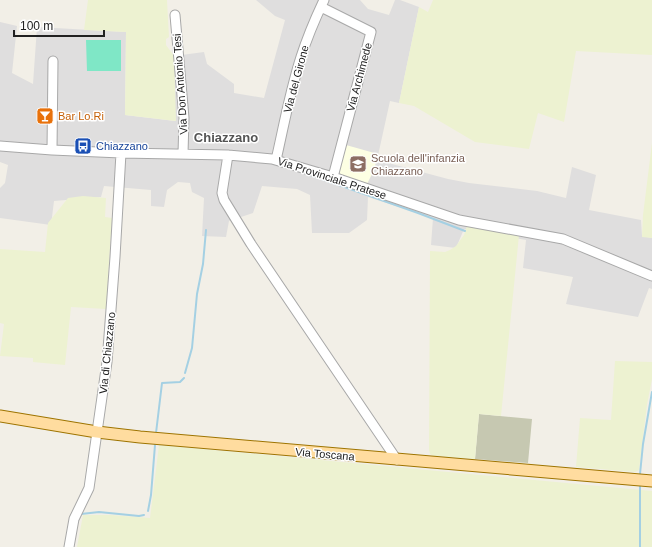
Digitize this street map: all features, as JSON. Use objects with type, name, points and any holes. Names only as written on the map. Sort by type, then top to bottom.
[{"type":"main road","name":"Via Toscana","points":[[0,416],[98,432],[140,437],[652,481]]},
{"type":"street","name":"Via del Girone","points":[[276,160],[301,57],[322,3]]},
{"type":"street","name":"Via Archimede","points":[[322,3],[371,32],[333,177]]},
{"type":"street","name":"Via Don Antonio Tesi","points":[[175,15],[184,118],[183,154]]},
{"type":"street","points":[[52,150],[53,61]]},
{"type":"street","name":"Via Provinciale Pratese","points":[[0,146],[121,154],[183,154],[264,157],[333,177],[459,220],[563,239],[652,276]]},
{"type":"street","name":"Via di Chiazzano","points":[[69,547],[74,519],[89,488],[98,432],[107,362],[121,154]]},
{"type":"street","points":[[228,155],[222,193],[223,198],[251,244],[397,460]]},
{"type":"shaded area","points":[[88,0],[167,0],[169,37],[166,39],[166,45],[174,56],[176,121],[125,115],[126,32],[84,30]]},
{"type":"shaded area","points":[[256,0],[360,0],[368,9],[389,15],[395,0],[400,0],[419,7],[399,103],[390,101],[377,160],[448,179],[537,191],[566,198],[572,167],[596,175],[589,210],[641,220],[642,236],[652,238],[652,289],[649,288],[638,317],[566,304],[573,277],[523,268],[526,240],[464,229],[456,248],[431,245],[433,218],[368,197],[367,220],[349,233],[312,233],[310,195],[297,189],[262,186],[253,213],[229,221],[226,237],[202,236],[204,198],[192,192],[190,183],[178,182],[167,190],[164,207],[151,206],[151,190],[104,186],[101,197],[54,201],[51,225],[0,218],[0,188],[5,183],[8,165],[0,162],[0,22],[17,26],[12,73],[33,84],[37,27],[126,32],[125,115],[175,121],[174,56],[204,52],[207,64],[234,84],[234,93],[264,98],[285,20],[275,16]]},
{"type":"shaded area","points":[[433,0],[652,0],[652,55],[576,51],[564,122],[538,113],[529,149],[475,142],[414,106],[399,103],[419,7],[428,12]]},
{"type":"shaded area","points":[[652,143],[652,238],[642,237],[643,215]]},
{"type":"shaded area","name":"Scuola dell'infanzia Chiazzano","points":[[346,145],[378,154],[374,170],[367,184],[341,175],[339,172],[339,167]]},
{"type":"shaded area","points":[[83,196],[106,198],[105,217],[112,218],[106,309],[71,307],[65,365],[33,362],[33,358],[0,356],[4,324],[0,323],[0,249],[45,252],[48,223],[68,198]]},
{"type":"shaded area","points":[[467,226],[519,235],[501,416],[479,414],[475,459],[433,456],[430,454],[429,450],[430,251],[445,252],[456,246],[464,235]]},
{"type":"shaded area","points":[[615,361],[652,362],[652,379],[647,405],[639,470],[635,472],[576,467],[580,418],[611,420]]},
{"type":"shaded area","points":[[479,414],[532,419],[528,463],[475,459]]},
{"type":"shaded area","points":[[159,445],[652,491],[652,547],[77,547],[83,515],[111,515],[150,518]]},
{"type":"green space","points":[[86,40],[121,40],[121,71],[87,71]]},
{"type":"waterway","points":[[305,173],[465,231]]},
{"type":"waterway","points":[[185,373],[192,348],[197,294],[203,264],[206,230]]},
{"type":"waterway","points":[[156,433],[162,383],[180,382],[184,378]]},
{"type":"waterway","points":[[640,474],[643,444],[652,392]]},
{"type":"waterway","points":[[148,511],[151,495],[155,445]]},
{"type":"waterway","points":[[640,486],[640,547]]},
{"type":"waterway","points":[[81,514],[99,512],[139,516],[144,515]]},
{"type":"place","name":"Bar Lo.Ri","points":[[45,116]]},
{"type":"place","name":"Chiazzano","points":[[83,146]]},
{"type":"place","name":"Scuola dell'infanzia Chiazzano","points":[[358,164]]},
{"type":"district","name":"Chiazzano","points":[[226,137]]}]
